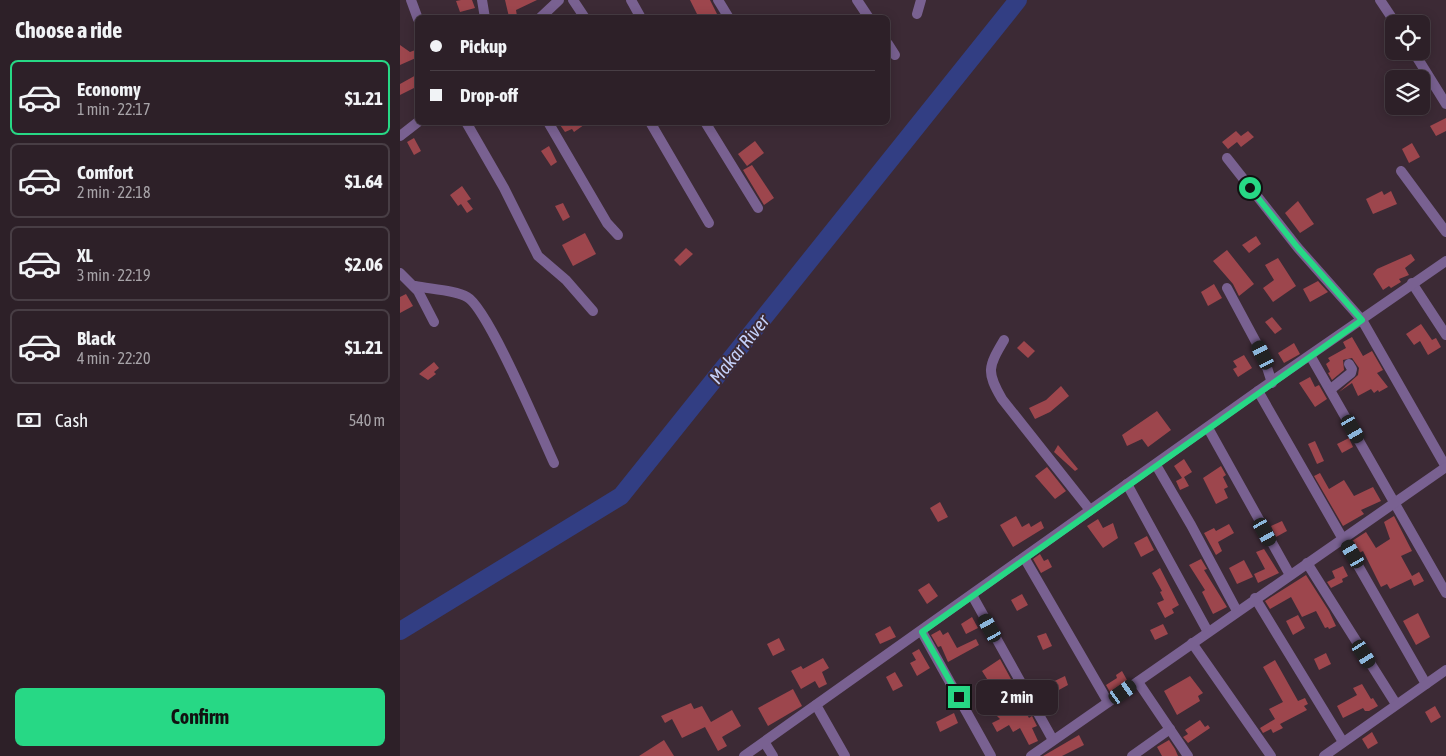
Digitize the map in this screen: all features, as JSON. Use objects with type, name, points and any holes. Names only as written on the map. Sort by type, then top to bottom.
[{"type":"street","points":[[411,0],[417,15]]},
{"type":"street","points":[[482,0],[484,15]]},
{"type":"street","points":[[573,0],[584,15]]},
{"type":"street","points":[[631,0],[639,15]]},
{"type":"street","points":[[718,0],[727,15]]},
{"type":"street","points":[[857,0],[867,15]]},
{"type":"street","points":[[917,14],[921,0]]},
{"type":"street","points":[[1380,0],[1390,15]]},
{"type":"street","points":[[543,15],[557,1]]},
{"type":"street","points":[[890,47],[895,55]]},
{"type":"street","points":[[1419,60],[1446,104]]},
{"type":"street","points":[[400,136],[415,124]]},
{"type":"street","points":[[468,125],[504,188],[538,256],[566,280],[593,311]]},
{"type":"street","points":[[550,125],[607,223],[618,235]]},
{"type":"street","points":[[652,125],[709,223]]},
{"type":"street","points":[[707,125],[758,208]]},
{"type":"street","points":[[1031,756],[1255,598],[1446,467],[1362,320],[1298,248],[1227,158]]},
{"type":"street","points":[[1401,171],[1446,232]]},
{"type":"street","points":[[744,756],[1025,559],[1090,510],[1258,391],[1311,357],[1412,283],[1445,265]]},
{"type":"street","points":[[400,272],[415,286],[434,322]]},
{"type":"street","points":[[1412,283],[1446,335]]},
{"type":"street","points":[[415,286],[460,294],[474,302],[502,352],[554,463]]},
{"type":"street","points":[[1227,288],[1263,355],[1272,383]]},
{"type":"street","points":[[1004,340],[991,362],[989,372],[992,383],[1002,399],[1090,510]]},
{"type":"street","points":[[1311,357],[1446,593]]},
{"type":"street","points":[[1331,389],[1351,373],[1352,369],[1349,364]]},
{"type":"street","points":[[1258,391],[1426,684]]},
{"type":"street","points":[[1208,428],[1290,575]]},
{"type":"street","points":[[1156,465],[1237,611]]},
{"type":"street","points":[[1127,484],[1208,632]]},
{"type":"street","points":[[1025,559],[1108,702]]},
{"type":"street","points":[[1307,563],[1396,704]]},
{"type":"street","points":[[972,595],[1053,740]]},
{"type":"street","points":[[1255,598],[1343,742]]},
{"type":"street","points":[[922,632],[991,756]]},
{"type":"street","points":[[1192,643],[1271,756]]},
{"type":"street","points":[[1324,756],[1446,670]]},
{"type":"street","points":[[1138,682],[1188,756]]},
{"type":"street","points":[[816,705],[845,756]]},
{"type":"street","points":[[1132,756],[1170,729]]},
{"type":"street","points":[[765,742],[773,756]]},
{"type":"building","points":[[472,0],[475,8],[460,12],[456,1]]},
{"type":"building","points":[[505,0],[537,0],[516,10],[517,15],[509,15]]},
{"type":"building","points":[[690,0],[710,0],[718,15],[698,15]]},
{"type":"building","points":[[400,45],[410,52],[415,50],[415,58],[400,65]]},
{"type":"building","points":[[415,76],[415,88],[400,95],[400,84]]},
{"type":"building","points":[[1446,118],[1446,131],[1436,136],[1430,126]]},
{"type":"building","points":[[560,125],[584,125],[574,132],[572,129],[565,132]]},
{"type":"building","points":[[1236,131],[1241,136],[1248,131],[1254,137],[1241,147],[1237,142],[1228,149],[1222,142]]},
{"type":"building","points":[[414,138],[421,151],[414,155],[407,142]]},
{"type":"building","points":[[755,141],[764,153],[747,166],[738,154]]},
{"type":"building","points":[[1412,143],[1420,157],[1409,163],[1402,149]]},
{"type":"building","points":[[549,146],[557,162],[551,166],[541,151]]},
{"type":"building","points":[[752,165],[774,198],[764,205],[743,170]]},
{"type":"building","points":[[462,186],[471,199],[467,201],[473,209],[467,213],[461,204],[458,206],[450,195]]},
{"type":"building","points":[[1382,191],[1384,195],[1391,191],[1397,204],[1373,214],[1366,199]]},
{"type":"building","points":[[1298,201],[1314,224],[1300,233],[1285,213]]},
{"type":"building","points":[[563,203],[570,217],[563,221],[555,206]]},
{"type":"building","points":[[585,233],[596,254],[573,266],[562,245]]},
{"type":"building","points":[[1256,236],[1261,244],[1249,253],[1242,245]]},
{"type":"building","points":[[686,248],[693,254],[680,266],[674,260]]},
{"type":"building","points":[[1227,250],[1254,284],[1239,296],[1233,284],[1213,261]]},
{"type":"building","points":[[1411,254],[1415,260],[1405,268],[1409,275],[1399,279],[1401,282],[1391,288],[1389,286],[1383,290],[1373,274],[1377,269]]},
{"type":"building","points":[[1278,258],[1296,286],[1273,302],[1263,288],[1274,280],[1265,265]]},
{"type":"building","points":[[1318,281],[1328,292],[1310,302],[1303,289]]},
{"type":"building","points":[[1214,284],[1222,298],[1208,306],[1201,292]]},
{"type":"building","points":[[406,294],[413,306],[400,313],[400,297]]},
{"type":"building","points":[[1272,317],[1282,329],[1275,334],[1265,322]]},
{"type":"building","points":[[1421,324],[1432,340],[1436,338],[1441,347],[1428,355],[1420,341],[1414,345],[1406,334]]},
{"type":"building","points":[[1352,337],[1363,356],[1372,351],[1383,370],[1377,373],[1388,387],[1374,393],[1371,389],[1358,396],[1352,383],[1339,392],[1358,375],[1359,368],[1352,358],[1343,360],[1344,370],[1332,380],[1326,364],[1330,361],[1328,358],[1346,348],[1343,342]]},
{"type":"building","points":[[1024,341],[1035,351],[1028,358],[1017,348]]},
{"type":"building","points":[[1294,343],[1300,354],[1284,363],[1278,353]]},
{"type":"building","points":[[1244,355],[1252,368],[1238,377],[1233,369],[1237,367],[1233,361]]},
{"type":"building","points":[[434,362],[439,368],[434,372],[436,374],[428,380],[419,374]]},
{"type":"building","points":[[1310,377],[1315,387],[1319,385],[1327,399],[1315,407],[1299,383]]},
{"type":"building","points":[[1061,386],[1069,396],[1050,412],[1035,419],[1029,408],[1046,400]]},
{"type":"building","points":[[1157,411],[1171,430],[1148,447],[1142,439],[1127,446],[1122,435]]},
{"type":"building","points":[[1349,438],[1353,447],[1342,453],[1337,444]]},
{"type":"building","points":[[1315,441],[1324,461],[1317,464],[1308,444]]},
{"type":"building","points":[[1058,445],[1078,469],[1075,471],[1054,452]]},
{"type":"building","points":[[1184,459],[1192,472],[1184,477],[1189,486],[1180,490],[1176,481],[1182,478],[1174,466]]},
{"type":"building","points":[[1221,466],[1226,475],[1223,477],[1228,487],[1224,489],[1228,498],[1216,504],[1203,478]]},
{"type":"building","points":[[1047,467],[1066,491],[1055,499],[1035,476]]},
{"type":"building","points":[[1320,473],[1329,489],[1344,480],[1354,496],[1373,487],[1381,501],[1361,510],[1364,514],[1343,526],[1314,476]]},
{"type":"building","points":[[940,502],[948,517],[938,522],[930,508]]},
{"type":"building","points":[[1016,516],[1022,527],[1029,523],[1031,527],[1041,521],[1044,528],[1013,547],[1000,525]]},
{"type":"building","points":[[1394,516],[1412,551],[1401,556],[1412,576],[1419,572],[1424,581],[1414,586],[1411,579],[1390,589],[1387,584],[1381,587],[1363,551],[1359,553],[1352,541],[1366,532],[1376,548],[1390,539],[1384,522]]},
{"type":"building","points":[[1098,519],[1103,528],[1113,523],[1118,538],[1103,548],[1087,526]]},
{"type":"building","points":[[1282,521],[1287,531],[1276,537],[1271,526]]},
{"type":"building","points":[[1229,524],[1234,533],[1218,542],[1222,551],[1216,555],[1204,533],[1214,528],[1216,531]]},
{"type":"building","points":[[1147,536],[1154,550],[1141,557],[1134,543]]},
{"type":"building","points":[[1264,549],[1279,573],[1258,583],[1254,574],[1265,569],[1256,552]]},
{"type":"building","points":[[1040,554],[1044,561],[1048,559],[1052,567],[1041,573],[1033,559]]},
{"type":"building","points":[[1201,559],[1207,569],[1204,570],[1227,607],[1213,614],[1202,592],[1205,590],[1189,565]]},
{"type":"building","points":[[1244,560],[1253,577],[1237,584],[1229,568]]},
{"type":"building","points":[[1343,566],[1348,576],[1342,579],[1343,582],[1331,588],[1327,582],[1335,578],[1332,571]]},
{"type":"building","points":[[1160,568],[1179,605],[1172,609],[1174,613],[1165,618],[1157,603],[1164,600],[1160,592],[1162,591],[1152,573]]},
{"type":"building","points":[[1306,575],[1329,611],[1336,626],[1329,629],[1328,627],[1325,628],[1316,611],[1302,617],[1291,597],[1270,609],[1265,601]]},
{"type":"building","points":[[929,583],[938,596],[927,604],[918,590]]},
{"type":"building","points":[[1022,594],[1028,605],[1017,611],[1011,600]]},
{"type":"building","points":[[1418,613],[1430,637],[1416,645],[1403,621]]},
{"type":"building","points":[[1298,615],[1305,628],[1293,635],[1286,621]]},
{"type":"building","points":[[972,617],[978,628],[966,634],[961,624]]},
{"type":"building","points":[[1163,624],[1168,634],[1155,640],[1150,630]]},
{"type":"building","points":[[890,626],[896,637],[880,644],[875,634]]},
{"type":"building","points":[[940,630],[943,635],[948,632],[957,648],[976,639],[979,645],[948,662],[941,646],[938,647],[931,635]]},
{"type":"building","points":[[1046,633],[1052,646],[1043,650],[1037,636]]},
{"type":"building","points":[[779,638],[785,650],[773,656],[767,644]]},
{"type":"building","points":[[919,649],[930,668],[917,676],[910,663],[916,660],[912,653]]},
{"type":"building","points":[[1326,653],[1331,664],[1319,670],[1314,659]]},
{"type":"building","points":[[823,658],[829,668],[822,672],[827,684],[819,688],[815,681],[801,689],[791,671],[801,666],[803,669]]},
{"type":"building","points":[[1000,659],[1022,699],[1019,700],[1029,718],[1032,716],[1037,726],[1032,728],[1038,741],[1029,745],[1020,728],[1013,732],[1009,725],[997,732],[992,723],[1000,719],[997,716],[1009,709],[993,680],[989,682],[982,671]]},
{"type":"building","points":[[1275,660],[1298,701],[1305,698],[1308,704],[1304,706],[1307,710],[1280,724],[1283,728],[1273,733],[1271,729],[1263,733],[1260,728],[1275,719],[1269,709],[1283,702],[1263,667]]},
{"type":"building","points":[[1122,671],[1127,680],[1110,692],[1106,685],[1117,678],[1116,675]]},
{"type":"building","points":[[895,672],[903,686],[893,691],[886,677]]},
{"type":"building","points":[[1065,676],[1068,685],[1046,697],[1040,688]]},
{"type":"building","points":[[1190,676],[1203,693],[1198,696],[1200,701],[1177,715],[1164,691]]},
{"type":"building","points":[[1362,684],[1371,699],[1373,698],[1378,706],[1369,711],[1365,711],[1363,708],[1343,718],[1337,706],[1357,695],[1353,688]]},
{"type":"building","points":[[793,689],[802,706],[768,726],[758,708]]},
{"type":"building","points":[[691,703],[694,709],[702,706],[711,722],[732,710],[741,726],[722,737],[727,746],[718,751],[705,727],[682,738],[672,719],[665,723],[661,716]]},
{"type":"building","points":[[1435,706],[1441,717],[1431,723],[1425,712]]},
{"type":"building","points":[[954,713],[958,723],[940,732],[936,722]]},
{"type":"building","points":[[1200,720],[1205,727],[1208,725],[1210,728],[1188,743],[1183,737],[1188,734],[1185,730]]},
{"type":"building","points":[[1372,732],[1378,743],[1368,749],[1362,739]]},
{"type":"building","points":[[1079,735],[1084,745],[1062,756],[1043,756]]},
{"type":"building","points":[[664,740],[674,756],[639,756]]},
{"type":"building","points":[[1169,740],[1178,756],[1162,756],[1157,747]]},
{"type":"waterway","name":"Makar River","points":[[400,631],[621,496],[1018,0]]},
{"type":"route","points":[[959,697],[922,632],[1258,391],[1311,357],[1362,320],[1298,248],[1250,188]]}]
